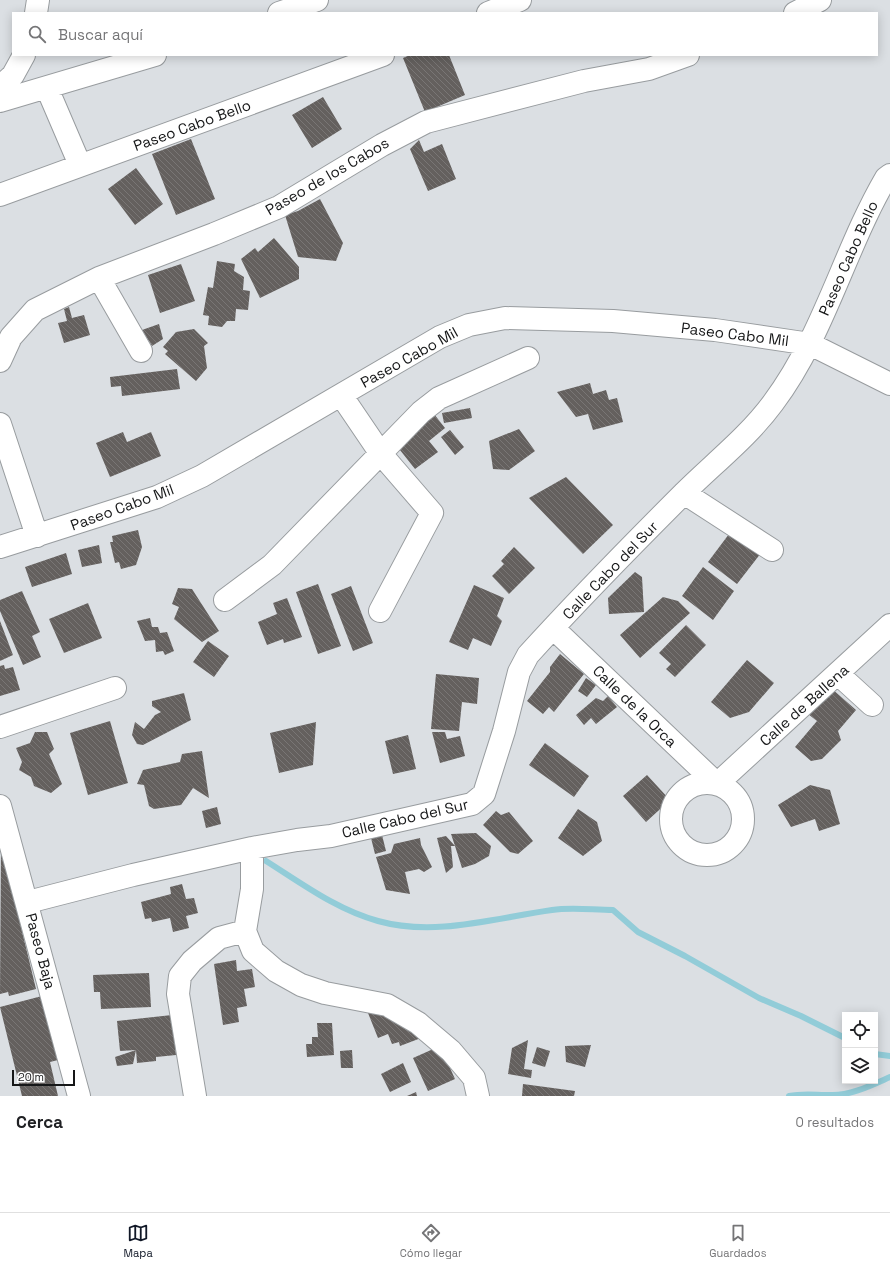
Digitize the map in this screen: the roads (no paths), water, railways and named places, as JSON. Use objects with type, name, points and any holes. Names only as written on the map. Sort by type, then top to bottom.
[{"type":"street","points":[[36,12],[38,0]]},
{"type":"street","points":[[282,12],[317,0]]},
{"type":"street","points":[[490,12],[520,0]]},
{"type":"street","points":[[797,12],[820,0]]},
{"type":"street","points":[[0,87],[13,75],[23,56]]},
{"type":"street","points":[[0,101],[152,56]]},
{"type":"street","name":"Paseo Cabo Bello","points":[[0,195],[380,56]]},
{"type":"street","name":"Paseo de los Cabos","points":[[0,361],[10,337],[35,310],[99,278],[279,207],[382,144],[426,122],[584,81],[649,69],[685,56]]},
{"type":"street","points":[[47,88],[80,165]]},
{"type":"street","name":"Paseo Cabo Bello","points":[[810,344],[869,206],[890,174]]},
{"type":"street","points":[[99,278],[141,351]]},
{"type":"street","name":"Paseo Cabo Mil","points":[[0,547],[164,494],[202,476],[440,337],[469,325],[505,318],[613,321],[716,330],[810,344],[890,384]]},
{"type":"street","name":"Calle Cabo del Sur","points":[[28,902],[133,875],[252,848],[297,840],[332,836],[472,804],[484,794],[504,731],[519,672],[528,655],[684,493],[751,429],[773,403],[810,344]]},
{"type":"street","points":[[225,600],[272,565],[421,412],[439,398],[528,358]]},
{"type":"street","points":[[341,395],[381,454],[432,513],[380,611]]},
{"type":"street","points":[[0,424],[37,536]]},
{"type":"street","points":[[684,493],[772,550]]},
{"type":"street","name":"Calle de Ballena","points":[[717,784],[890,625]]},
{"type":"street","name":"Calle de la Orca","points":[[553,628],[717,784]]},
{"type":"street","points":[[838,674],[872,705]]},
{"type":"street","points":[[0,727],[115,688]]},
{"type":"street","name":"Paseo Baja","points":[[0,806],[28,902],[79,1096]]},
{"type":"street","points":[[252,848],[252,889],[245,931],[254,951],[276,971],[301,985],[325,993],[388,1005],[418,1023],[451,1051],[474,1078],[478,1096]]},
{"type":"street","points":[[195,1096],[178,994],[180,976],[192,961],[219,938],[245,931]]},
{"type":"waterway","points":[[266,861],[320,895],[348,910],[378,921],[400,925],[443,927],[560,909],[613,910],[638,932],[685,956],[759,998],[801,1016],[842,1036]]},
{"type":"waterway","points":[[878,1054],[890,1056]]},
{"type":"waterway","points":[[789,1096],[804,1094],[845,1094],[890,1077]]}]
